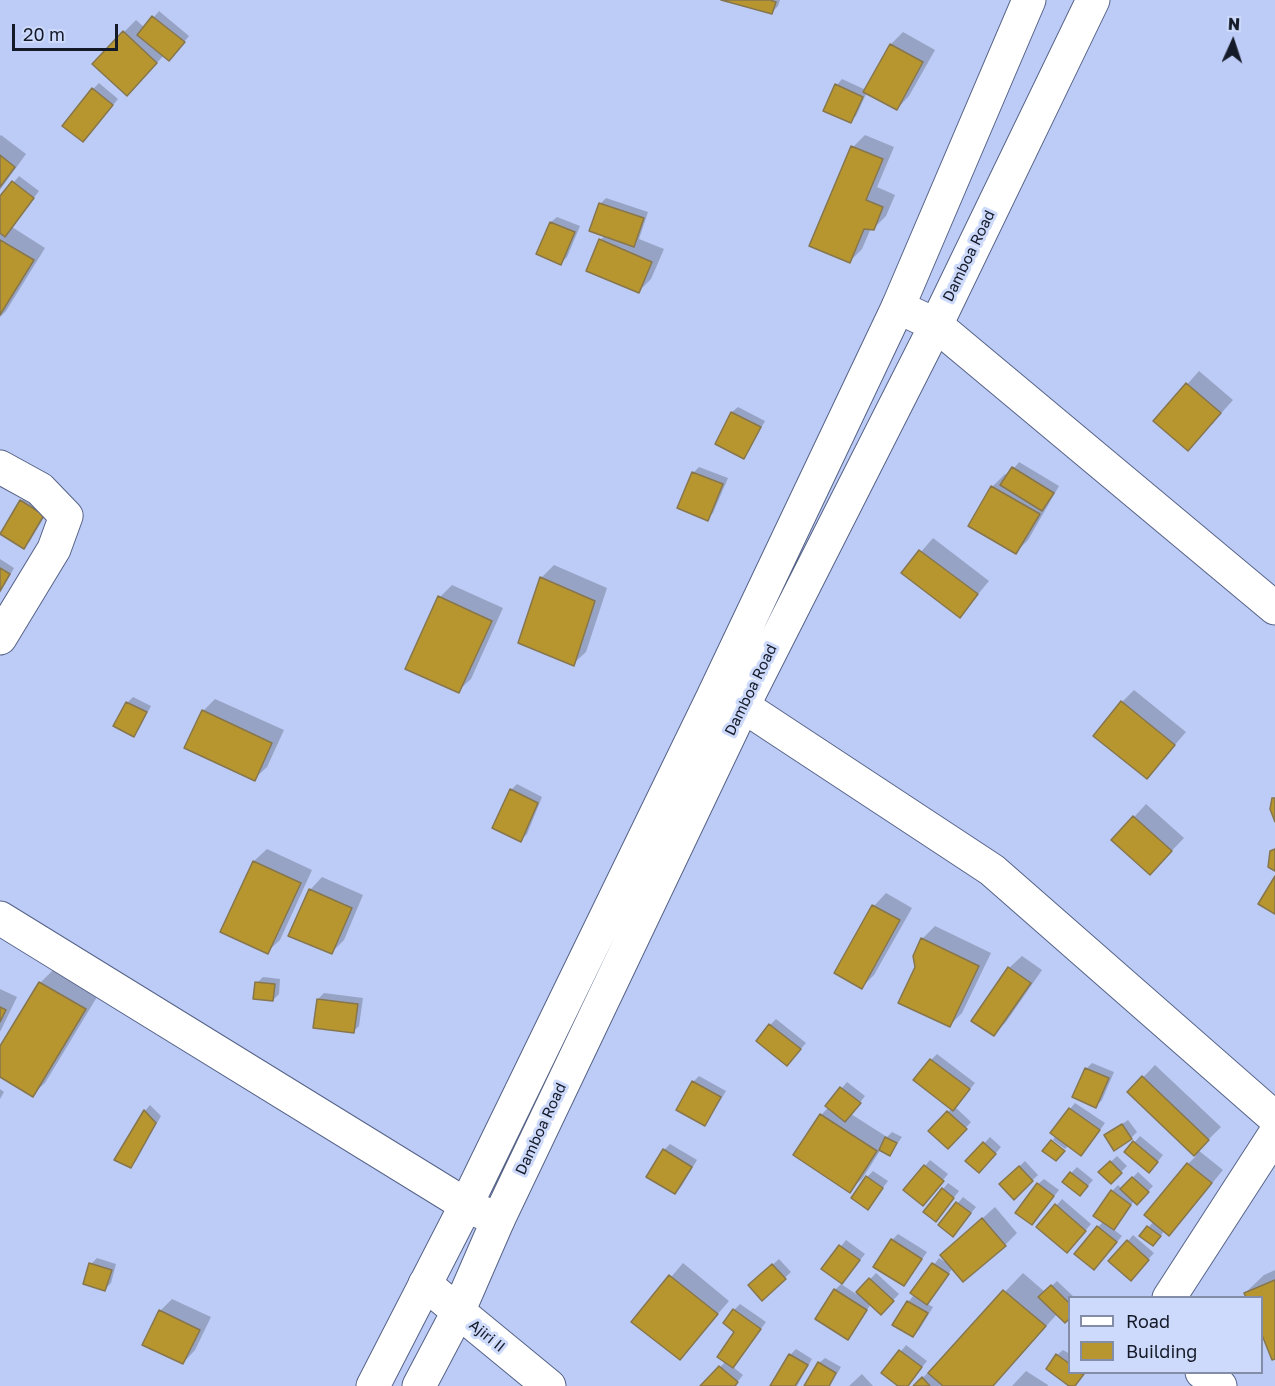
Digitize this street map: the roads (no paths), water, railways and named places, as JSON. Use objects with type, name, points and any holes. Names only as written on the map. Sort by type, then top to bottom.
[{"type":"main road","name":"Damboa Road","points":[[373,1386],[466,1205],[712,699],[898,307],[1029,0]]},
{"type":"main road","name":"Damboa Road","points":[[419,1386],[458,1312],[498,1220],[742,706],[936,325],[1093,0]]},
{"type":"main road","points":[[898,307],[936,325],[1275,608]]},
{"type":"main road","points":[[0,467],[40,489],[66,516],[54,549],[0,638]]},
{"type":"main road","points":[[742,706],[992,870],[1275,1118]]},
{"type":"main road","points":[[0,918],[466,1205],[498,1220]]},
{"type":"main road","points":[[1170,1296],[1275,1134]]},
{"type":"main road","name":"Ajiri II","points":[[425,1284],[549,1386]]},
{"type":"main road","points":[[1205,1374],[1220,1386]]}]
